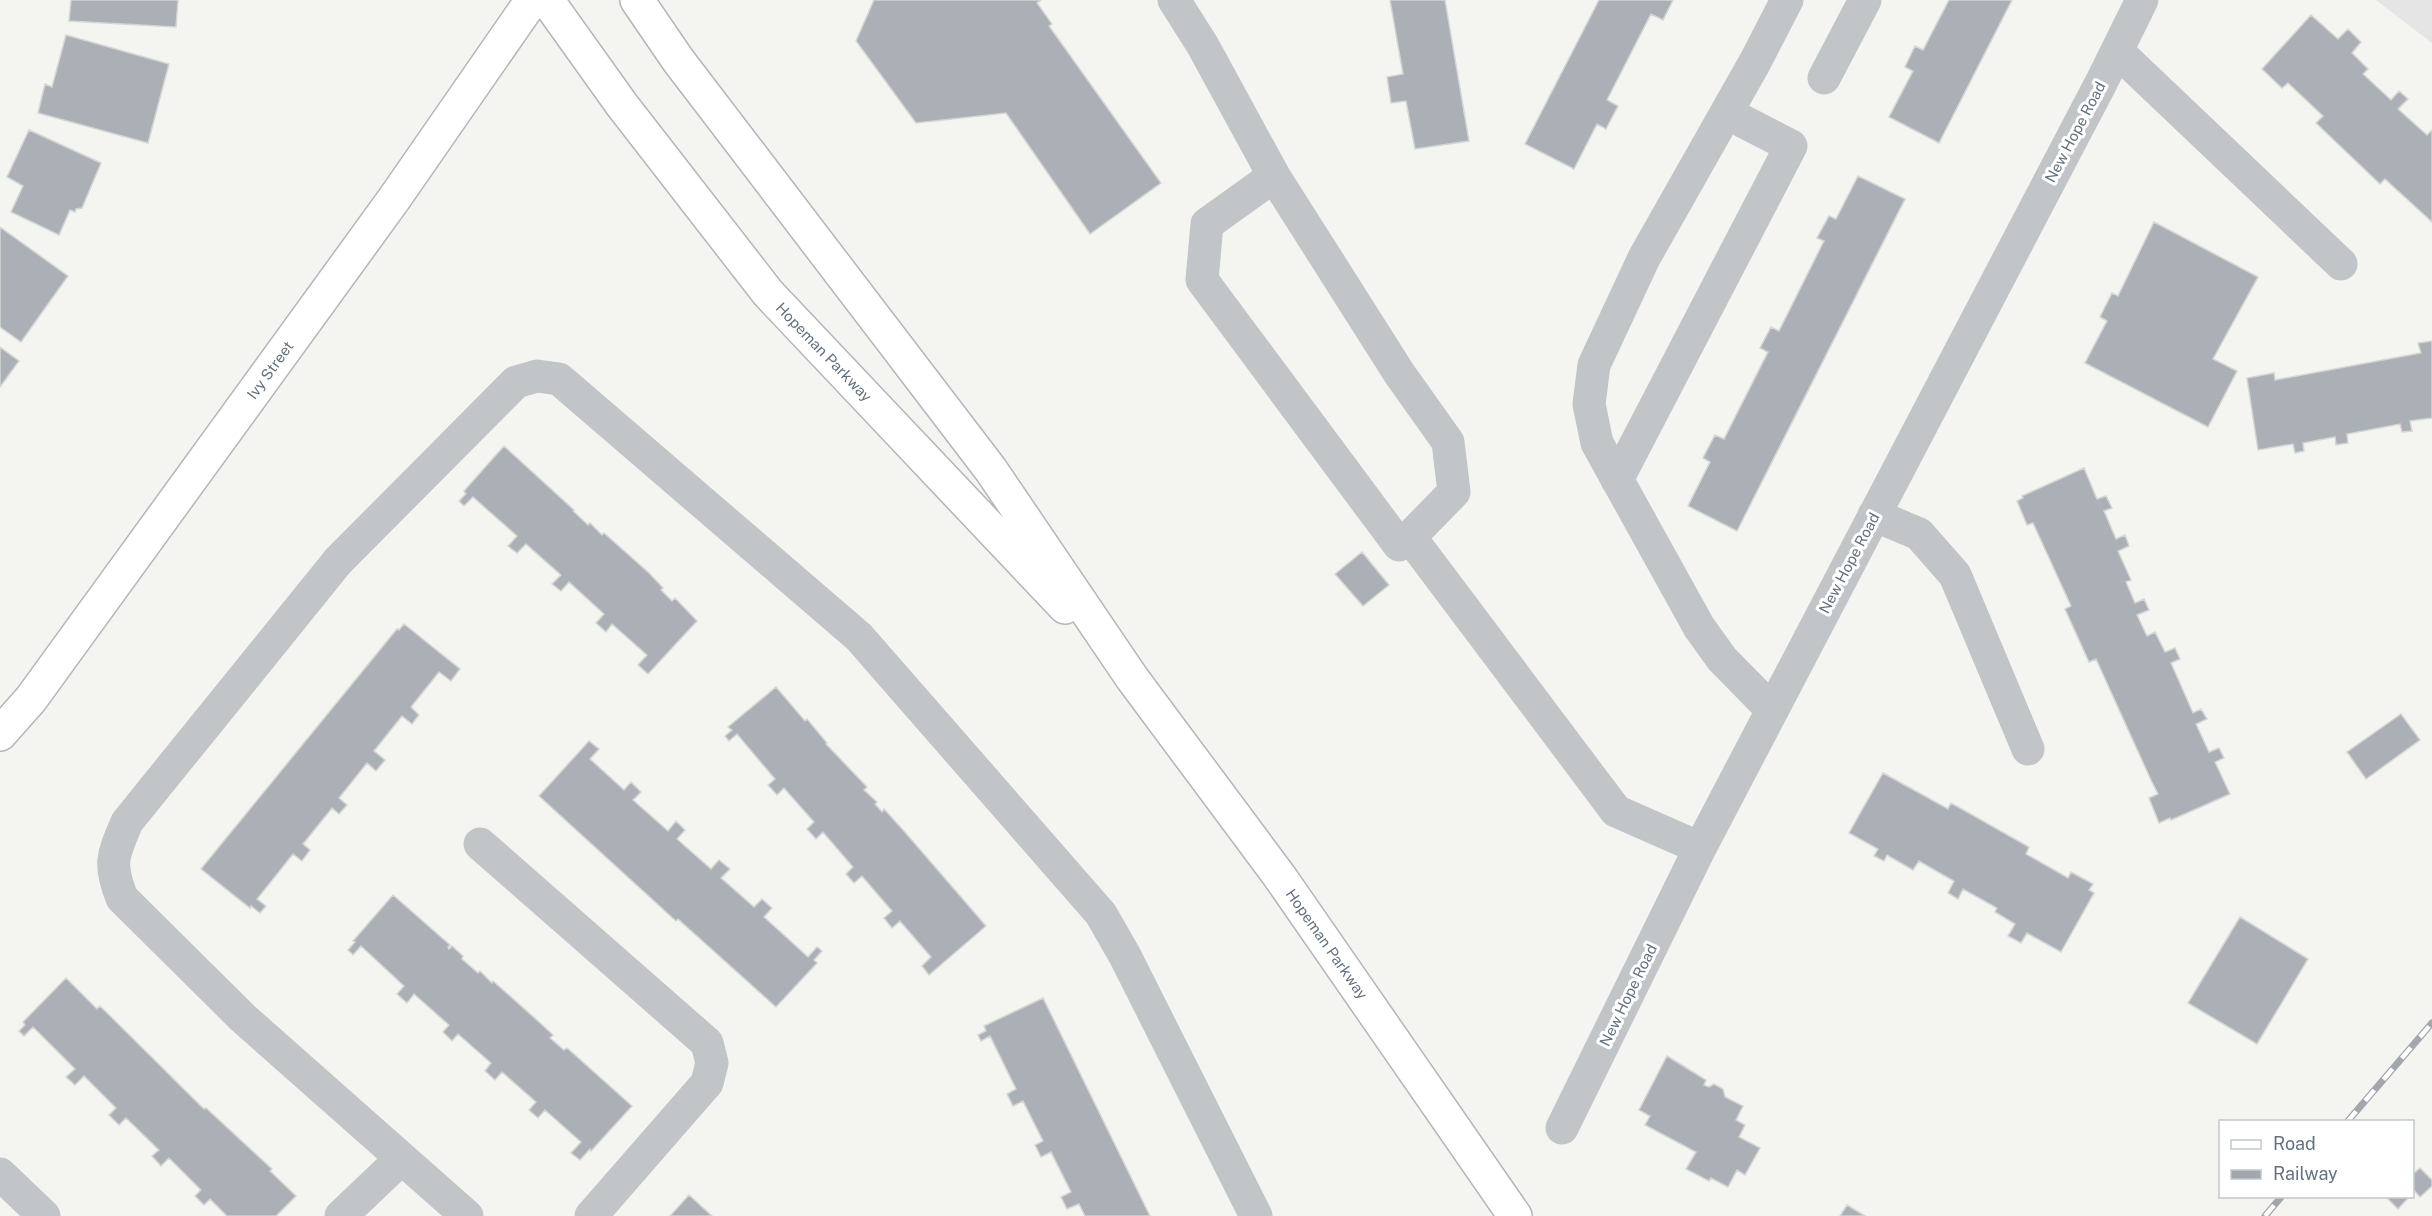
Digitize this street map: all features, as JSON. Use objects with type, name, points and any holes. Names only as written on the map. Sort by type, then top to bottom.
[{"type":"main road","name":"Ivy Street","points":[[0,734],[31,699],[394,199],[532,0]]},
{"type":"main road","name":"Hopeman Parkway","points":[[547,0],[622,105],[768,293],[1132,678]]},
{"type":"main road","name":"Hopeman Parkway","points":[[637,0],[678,60],[991,470],[1132,678],[1280,877],[1515,1216]]},
{"type":"street","points":[[1174,0],[1203,46],[1274,176],[1400,373],[1448,442],[1454,492],[1410,537],[1399,545],[1202,280],[1207,224],[1274,176]]},
{"type":"street","points":[[1772,711],[1722,659],[1698,627],[1597,443],[1589,404],[1593,365],[1644,258],[1727,113],[1787,0]]},
{"type":"street","points":[[1824,78],[1865,0]]},
{"type":"street","name":"New Hope Road","points":[[1562,1128],[1700,848],[2142,0]]},
{"type":"street","points":[[2117,51],[2341,264]]},
{"type":"street","points":[[1617,480],[1791,146],[1727,113]]},
{"type":"street","points":[[467,1216],[243,1018],[122,898],[114,876],[114,852],[128,822],[338,561],[516,382],[537,376],[559,379],[859,637],[1101,914],[1125,956],[1256,1216]]},
{"type":"street","points":[[1874,515],[1919,534],[1954,575],[2028,749]]},
{"type":"street","points":[[1410,537],[1616,811],[1700,848]]},
{"type":"street","points":[[480,844],[707,1043],[712,1063],[707,1083],[591,1216]]},
{"type":"street","points":[[341,1216],[401,1159]]},
{"type":"street","points":[[0,1174],[44,1216]]},
{"type":"shaded area","points":[[2376,0],[2432,0],[2432,43]]},
{"type":"building","points":[[71,0],[178,0],[176,27],[69,21]]},
{"type":"building","points":[[874,0],[1041,0],[1037,3],[1052,24],[1049,26],[1161,183],[1090,234],[1006,113],[916,123],[856,41]]},
{"type":"building","points":[[1390,0],[1445,0],[1469,141],[1415,149],[1406,101],[1391,103],[1387,77],[1403,74]]},
{"type":"building","points":[[1599,0],[1673,0],[1663,20],[1651,14],[1607,100],[1618,106],[1606,129],[1597,124],[1574,169],[1525,144]]},
{"type":"building","points":[[1949,0],[2012,0],[1939,143],[1889,117],[1913,71],[1905,67],[1915,46],[1923,50]]},
{"type":"building","points":[[2311,15],[2338,39],[2348,29],[2361,42],[2352,53],[2368,69],[2363,74],[2391,100],[2399,91],[2408,99],[2398,109],[2427,135],[2432,130],[2432,222],[2385,179],[2380,184],[2316,123],[2323,116],[2288,83],[2282,88],[2262,69]]},
{"type":"building","points":[[66,35],[169,64],[148,143],[38,113],[45,84],[52,87]]},
{"type":"building","points":[[29,130],[101,163],[82,208],[76,209],[75,212],[70,210],[59,235],[11,212],[23,186],[7,177]]},
{"type":"building","points":[[1858,176],[1905,199],[1737,531],[1688,506],[1710,462],[1703,458],[1715,435],[1724,439],[1768,352],[1760,348],[1771,327],[1779,331],[1824,241],[1817,238],[1829,216],[1836,219]]},
{"type":"building","points":[[2154,222],[2258,277],[2213,359],[2237,371],[2208,427],[2085,363],[2107,321],[2100,317],[2112,293],[2118,296]]},
{"type":"building","points":[[0,227],[68,276],[21,342],[0,327]]},
{"type":"building","points":[[2432,341],[2432,418],[2410,421],[2412,431],[2402,432],[2400,424],[2347,434],[2348,443],[2336,445],[2335,437],[2303,443],[2304,451],[2295,453],[2293,444],[2258,450],[2247,378],[2274,373],[2275,380],[2421,353],[2418,343]]},
{"type":"building","points":[[0,347],[19,361],[0,387]]},
{"type":"building","points":[[504,446],[588,525],[590,523],[602,535],[604,533],[649,573],[672,601],[675,598],[697,621],[648,674],[638,665],[647,655],[612,624],[606,632],[596,623],[604,614],[569,582],[561,591],[552,584],[561,575],[526,544],[517,553],[508,546],[517,536],[473,497],[464,506],[459,501],[466,494],[464,491]]},
{"type":"building","points":[[2084,468],[2097,499],[2106,496],[2112,508],[2104,511],[2116,539],[2125,535],[2129,546],[2118,551],[2131,580],[2126,582],[2135,603],[2144,599],[2149,610],[2137,615],[2147,636],[2155,632],[2165,652],[2175,648],[2180,659],[2171,663],[2193,713],[2201,709],[2207,719],[2196,724],[2209,752],[2219,748],[2224,758],[2215,762],[2230,794],[2159,823],[2149,798],[2158,794],[2096,659],[2089,662],[2065,609],[2071,606],[2033,523],[2027,525],[2017,501],[2023,498],[2022,496]]},
{"type":"building","points":[[1362,552],[1389,585],[1363,606],[1335,574]]},
{"type":"building","points":[[404,624],[460,669],[451,681],[439,672],[411,707],[419,715],[412,724],[402,716],[374,751],[385,760],[376,771],[367,763],[339,798],[347,805],[339,814],[332,808],[303,844],[310,850],[302,861],[293,854],[257,899],[266,906],[260,913],[251,906],[250,908],[201,869],[397,629],[399,630]]},
{"type":"building","points":[[776,687],[867,787],[864,790],[877,802],[875,804],[882,812],[884,809],[986,926],[929,975],[922,966],[931,957],[900,921],[892,928],[884,918],[892,911],[862,876],[854,883],[846,874],[853,867],[823,832],[816,839],[807,829],[814,822],[784,788],[777,795],[768,785],[775,779],[737,734],[729,741],[725,736],[732,730],[728,727]]},
{"type":"building","points":[[2401,714],[2420,740],[2366,779],[2347,752]]},
{"type":"building","points":[[589,741],[599,749],[590,759],[624,790],[631,782],[641,792],[633,800],[668,831],[676,821],[685,830],[677,839],[711,869],[719,860],[730,869],[721,878],[754,907],[762,899],[772,908],[764,917],[808,957],[817,947],[822,951],[814,960],[817,963],[776,1007],[678,919],[676,921],[539,796]]},
{"type":"building","points":[[1883,773],[1948,809],[1951,803],[2029,847],[2026,854],[2068,878],[2071,872],[2093,884],[2089,890],[2094,893],[2061,952],[2027,933],[2021,943],[2008,936],[2015,924],[1995,912],[1997,908],[1963,889],[1958,899],[1948,893],[1954,881],[1919,861],[1913,870],[1887,855],[1884,861],[1874,856],[1878,849],[1849,833]]},
{"type":"building","points":[[393,895],[450,945],[449,949],[452,946],[463,956],[462,959],[478,973],[480,971],[492,983],[493,981],[553,1035],[550,1038],[564,1050],[567,1048],[632,1106],[580,1160],[571,1153],[581,1142],[545,1110],[538,1118],[529,1110],[536,1102],[502,1072],[495,1080],[485,1071],[491,1063],[458,1034],[452,1041],[443,1032],[449,1025],[414,994],[407,1003],[397,994],[404,986],[361,946],[353,955],[348,950],[355,942],[353,941]]},
{"type":"building","points":[[2240,917],[2308,959],[2257,1044],[2188,1003]]},
{"type":"building","points":[[66,978],[97,1009],[100,1006],[204,1109],[206,1108],[272,1169],[270,1171],[296,1196],[276,1216],[227,1216],[210,1199],[204,1205],[195,1196],[201,1190],[169,1158],[161,1166],[152,1156],[159,1150],[126,1118],[119,1125],[109,1115],[116,1108],[84,1076],[75,1085],[66,1077],[75,1069],[33,1027],[24,1036],[19,1031],[25,1025],[23,1022]]},
{"type":"building","points":[[1043,998],[1150,1216],[1085,1216],[1079,1204],[1067,1209],[1061,1197],[1071,1192],[1051,1152],[1041,1157],[1035,1145],[1043,1141],[1023,1101],[1013,1106],[1007,1094],[1016,1089],[990,1036],[981,1041],[978,1035],[986,1031],[984,1026]]},
{"type":"building","points":[[1667,1056],[1706,1080],[1704,1085],[1709,1087],[1714,1084],[1723,1089],[1725,1097],[1743,1106],[1736,1120],[1745,1125],[1739,1137],[1760,1148],[1745,1175],[1737,1170],[1728,1187],[1711,1178],[1709,1181],[1686,1169],[1696,1152],[1645,1125],[1650,1116],[1639,1110]]},
{"type":"building","points":[[2420,1168],[2432,1180],[2432,1186],[2420,1197],[2414,1190],[2414,1173]]},
{"type":"building","points":[[689,1195],[712,1216],[670,1216]]},
{"type":"building","points":[[2387,1198],[2408,1198],[2398,1209]]},
{"type":"building","points":[[1847,1205],[1865,1216],[1840,1216]]},
{"type":"railway","points":[[2349,1120],[2432,1023]]},
{"type":"railway","points":[[2265,1216],[2280,1198]]}]
